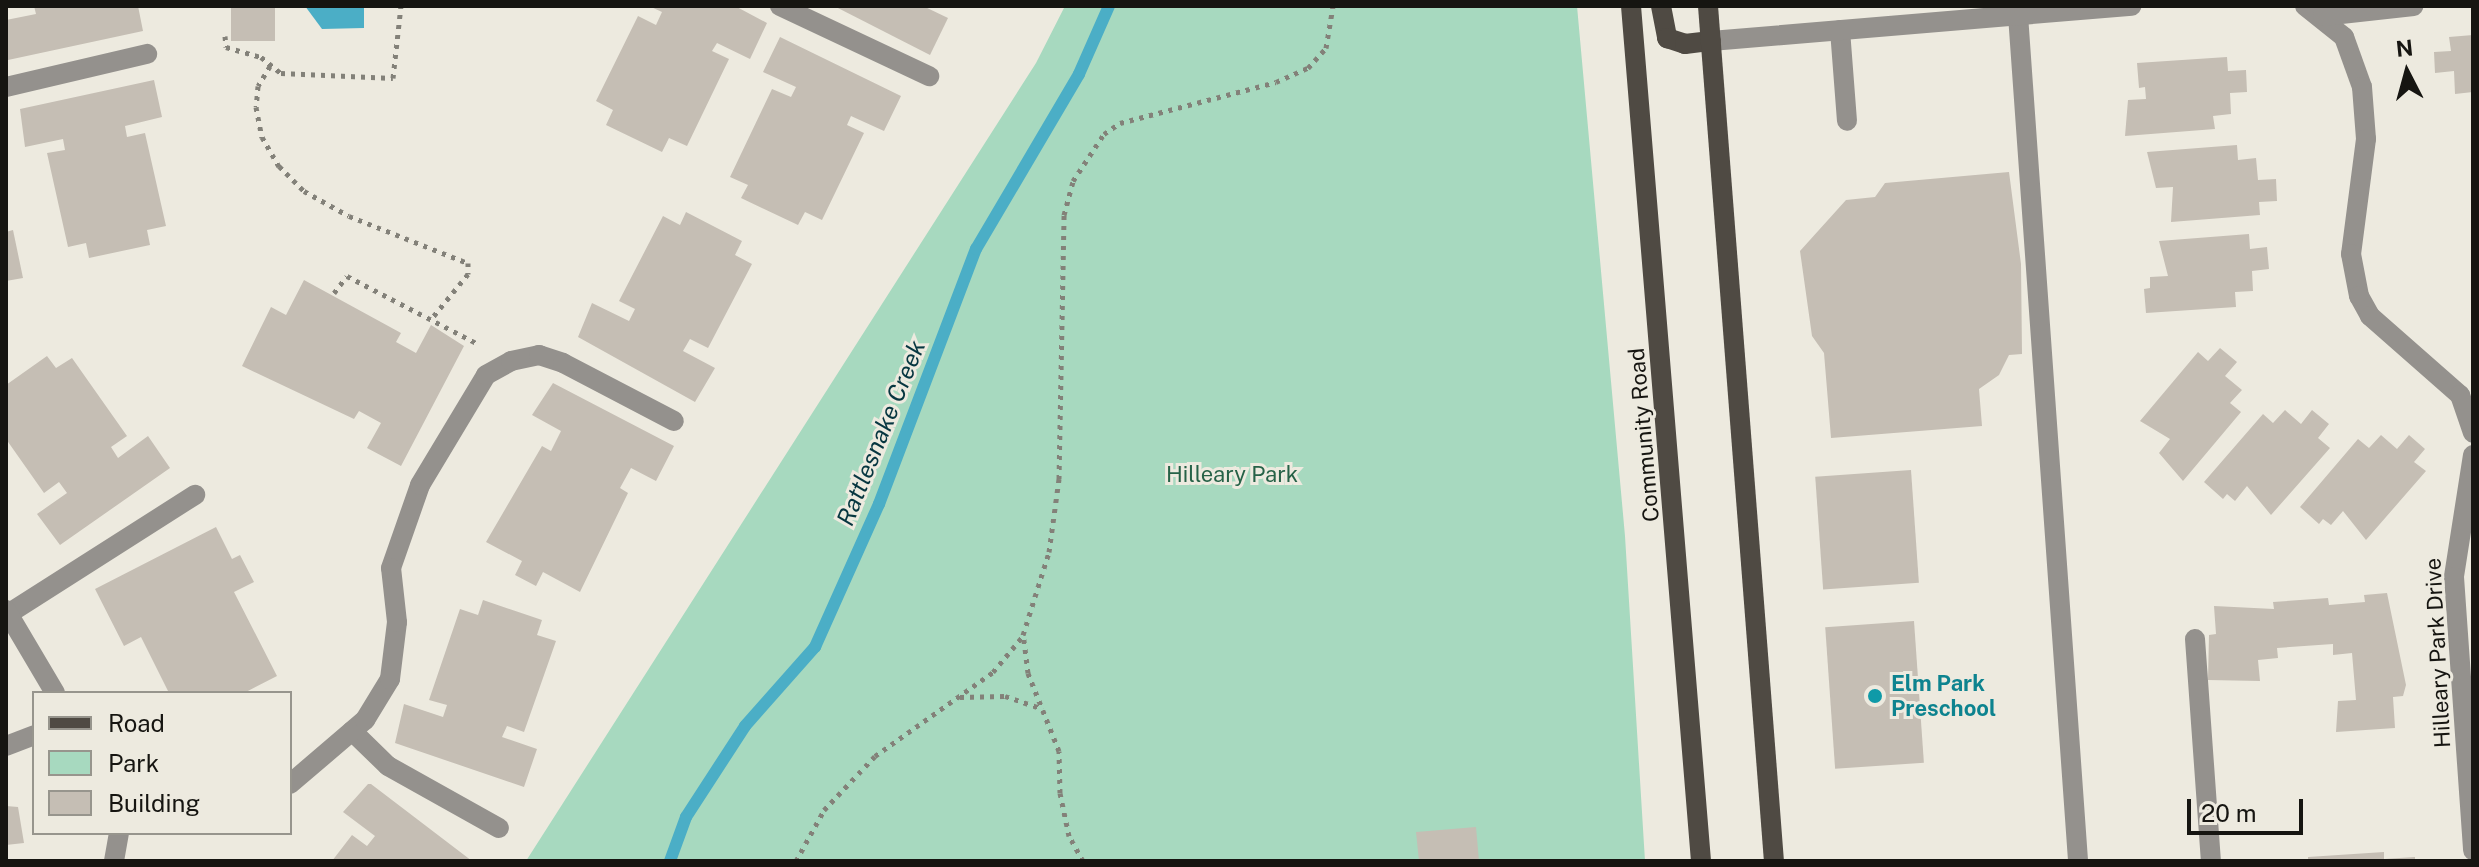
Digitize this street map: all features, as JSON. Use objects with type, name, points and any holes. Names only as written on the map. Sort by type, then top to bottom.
[{"type":"main road","name":"Community Road","points":[[1631,6],[1701,861]]},
{"type":"main road","points":[[1661,6],[1667,38],[1685,44],[1711,41]]},
{"type":"main road","points":[[1708,6],[1774,861]]},
{"type":"street","points":[[780,6],[929,76]]},
{"type":"street","points":[[1711,41],[2132,6]]},
{"type":"street","points":[[2314,11],[2413,6]]},
{"type":"street","points":[[2314,11],[2344,37],[2362,87],[2366,139],[2351,254],[2355,287],[2370,316],[2460,395],[2473,433]]},
{"type":"street","points":[[2018,15],[2078,861]]},
{"type":"street","points":[[1840,30],[1847,121]]},
{"type":"street","points":[[6,87],[147,54]]},
{"type":"street","points":[[292,782],[352,731],[390,679],[397,622],[391,568],[420,485],[486,375],[511,361],[539,355],[563,363],[674,421]]},
{"type":"street","name":"Hilleary Park Drive","points":[[2473,455],[2454,577],[2473,850]]},
{"type":"street","points":[[54,691],[7,612],[195,495]]},
{"type":"street","points":[[2195,639],[2211,861]]},
{"type":"street","points":[[352,731],[388,766],[499,828]]},
{"type":"street","points":[[6,746],[32,736]]},
{"type":"street","points":[[114,861],[119,835]]},
{"type":"path","points":[[225,36],[226,47],[248,52],[291,76],[393,78],[401,6]]},
{"type":"path","points":[[796,861],[824,810],[875,756],[993,672],[1023,635],[1049,552],[1059,479],[1064,215],[1073,181],[1104,134],[1120,123],[1276,82],[1308,68],[1326,48],[1333,6]]},
{"type":"path","points":[[270,66],[258,86],[256,107],[262,137],[279,166],[304,191],[349,216],[468,263],[468,274],[432,318]]},
{"type":"path","points":[[334,293],[347,276],[511,361]]},
{"type":"path","points":[[1023,635],[1028,673],[1059,751],[1060,793],[1069,836],[1083,861]]},
{"type":"path","points":[[959,697],[1005,696],[1043,709]]},
{"type":"green space","name":"Hilleary Park","points":[[1065,6],[1577,6],[1625,536],[1645,861],[526,861],[1036,63]]},
{"type":"water","points":[[305,6],[364,6],[364,28],[322,29]]},
{"type":"building","points":[[34,6],[138,6],[143,31],[8,60],[6,20],[36,14]]},
{"type":"building","points":[[231,6],[275,6],[275,41],[231,41]]},
{"type":"building","points":[[649,6],[735,6],[767,23],[750,59],[717,43],[712,51],[729,59],[687,146],[669,138],[662,152],[606,125],[613,110],[596,101],[638,16],[656,25],[662,12]]},
{"type":"building","points":[[834,6],[923,6],[948,18],[930,55]]},
{"type":"building","points":[[2473,35],[2473,92],[2455,94],[2454,71],[2435,73],[2434,52],[2451,51],[2449,37]]},
{"type":"building","points":[[780,37],[901,96],[884,131],[851,116],[847,125],[864,133],[822,220],[805,212],[798,225],[741,198],[748,185],[730,177],[772,89],[791,97],[796,87],[763,72]]},
{"type":"building","points":[[2227,57],[2228,71],[2246,70],[2247,92],[2230,93],[2231,114],[2213,116],[2215,129],[2125,136],[2128,100],[2146,99],[2145,87],[2139,88],[2137,63]]},
{"type":"building","points":[[154,80],[162,117],[125,126],[127,137],[145,133],[166,226],[147,230],[150,245],[89,258],[86,243],[68,247],[47,153],[65,150],[63,139],[25,147],[20,109]]},
{"type":"building","points":[[2237,145],[2238,160],[2256,158],[2258,180],[2276,179],[2277,201],[2259,202],[2260,215],[2171,222],[2173,187],[2156,188],[2147,152]]},
{"type":"building","points":[[2009,172],[2021,264],[2022,354],[2009,355],[1999,375],[1979,389],[1982,426],[1831,438],[1824,353],[1812,336],[1800,251],[1846,200],[1875,197],[1885,183]]},
{"type":"building","points":[[686,212],[742,241],[735,255],[752,264],[708,348],[690,339],[683,351],[715,368],[695,402],[578,337],[592,303],[629,321],[635,309],[619,301],[663,216],[680,225]]},
{"type":"building","points":[[13,230],[23,278],[6,281],[6,232]]},
{"type":"building","points":[[2249,234],[2250,249],[2267,247],[2269,269],[2252,271],[2253,291],[2235,292],[2236,307],[2146,313],[2144,289],[2150,288],[2150,277],[2168,276],[2159,241]]},
{"type":"building","points":[[304,280],[401,333],[396,342],[416,353],[431,325],[464,346],[401,466],[367,448],[381,423],[359,411],[354,419],[242,366],[271,307],[286,315]]},
{"type":"building","points":[[2220,348],[2237,362],[2225,376],[2242,390],[2230,403],[2241,412],[2183,481],[2159,453],[2170,439],[2140,421],[2198,352],[2208,361]]},
{"type":"building","points":[[47,356],[56,368],[72,358],[127,436],[111,447],[118,458],[148,436],[170,468],[60,545],[37,514],[67,493],[59,482],[44,493],[6,439],[6,385]]},
{"type":"building","points":[[553,383],[674,446],[656,481],[631,468],[620,488],[628,493],[580,592],[543,572],[536,586],[515,575],[522,561],[486,542],[542,446],[551,451],[561,431],[532,415]]},
{"type":"building","points":[[2285,410],[2301,424],[2312,410],[2329,424],[2318,438],[2330,448],[2271,515],[2247,486],[2235,501],[2227,494],[2223,499],[2204,482],[2263,414],[2273,423]]},
{"type":"building","points":[[2381,435],[2397,449],[2409,435],[2425,449],[2414,462],[2426,471],[2366,540],[2343,511],[2331,525],[2323,519],[2319,524],[2300,507],[2358,439],[2369,448]]},
{"type":"building","points":[[1911,470],[1919,583],[1823,589],[1815,477]]},
{"type":"building","points":[[216,527],[232,559],[240,555],[254,582],[234,592],[277,676],[248,691],[168,691],[141,637],[124,646],[95,589]]},
{"type":"building","points":[[2387,593],[2406,685],[2403,696],[2393,697],[2395,728],[2336,732],[2338,701],[2356,700],[2352,653],[2333,655],[2333,644],[2277,648],[2278,658],[2258,660],[2260,681],[2208,680],[2209,635],[2216,634],[2214,606],[2274,609],[2273,602],[2328,598],[2329,605],[2365,602],[2364,595]]},
{"type":"building","points":[[483,600],[542,620],[537,635],[556,641],[524,732],[507,726],[502,737],[537,749],[524,787],[395,743],[404,704],[443,717],[447,705],[429,700],[460,609],[478,615]]},
{"type":"building","name":"Elm Park Preschool","points":[[1914,621],[1924,763],[1835,769],[1825,627]]},
{"type":"building","points":[[368,784],[472,861],[332,861],[352,835],[367,846],[375,836],[343,812]]},
{"type":"building","points":[[6,806],[18,807],[24,843],[6,845]]},
{"type":"building","points":[[1476,827],[1479,861],[1419,861],[1416,832]]},
{"type":"building","points":[[2384,852],[2384,859],[2415,857],[2415,861],[2308,861],[2308,857]]},
{"type":"waterway","name":"Rattlesnake Creek","points":[[670,861],[686,817],[745,726],[815,647],[879,504],[976,249],[1079,74],[1109,6]]},
{"type":"place","name":"Elm Park Preschool","points":[[1875,696]]}]
